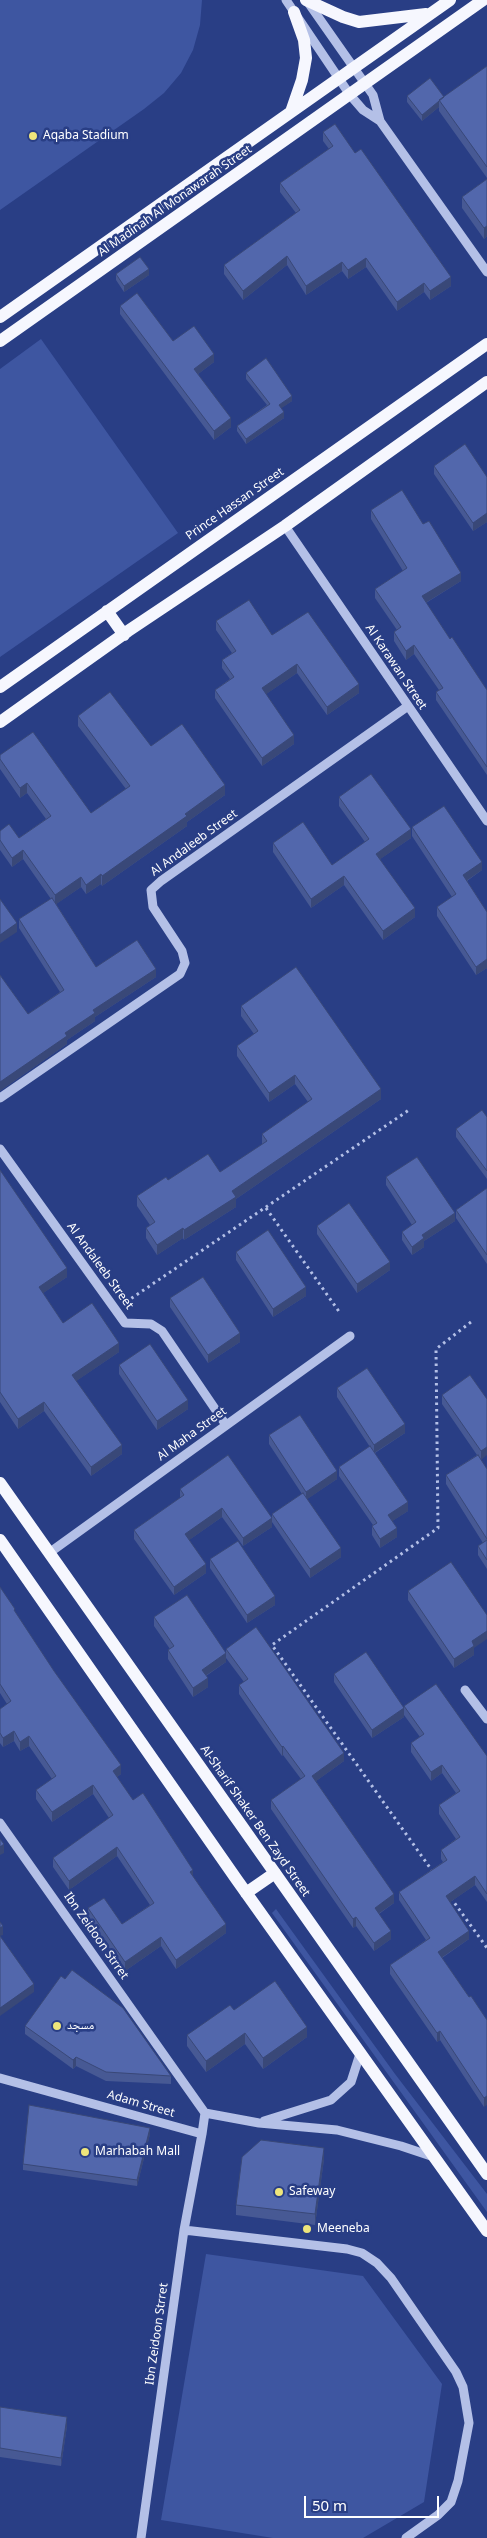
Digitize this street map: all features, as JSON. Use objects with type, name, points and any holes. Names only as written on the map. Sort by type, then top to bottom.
[{"type":"main road","points":[[306,0],[358,22],[431,13]]},
{"type":"main road","name":"Al Madinah Al Monawarah Street","points":[[0,317],[338,77],[450,0]]},
{"type":"main road","name":"Al Madinah Al Monawarah Street","points":[[0,341],[483,0]]},
{"type":"main road","points":[[291,112],[302,80],[306,58],[304,40],[294,12]]},
{"type":"main road","name":"Prince Hassan Street","points":[[0,687],[487,344]]},
{"type":"main road","points":[[0,722],[285,526],[487,382]]},
{"type":"main road","points":[[107,611],[124,635]]},
{"type":"main road","name":"Al-Sharif Shaker Ben Zayd Street","points":[[0,1483],[487,2174]]},
{"type":"main road","points":[[0,1540],[246,1893],[487,2231]]},
{"type":"main road","points":[[246,1893],[275,1873]]},
{"type":"street","points":[[286,0],[350,95],[363,110],[380,122],[487,272]]},
{"type":"street","points":[[306,0],[374,95],[380,122]]},
{"type":"street","name":"Al Karawan Street","points":[[285,526],[487,821]]},
{"type":"street","name":"Al Andaleeb Street","points":[[0,1098],[180,974],[185,964],[182,951],[153,907],[151,890],[408,706]]},
{"type":"street","name":"Al Andaleeb Street","points":[[0,1149],[125,1323],[151,1324],[162,1331],[226,1425]]},
{"type":"street","name":"Al Maha Street","points":[[49,1553],[350,1336]]},
{"type":"street","points":[[465,1690],[487,1719]]},
{"type":"street","name":"Ibn Zeidoon Strret","points":[[0,1823],[206,2113]]},
{"type":"street","points":[[259,2123],[331,2100],[351,2082],[360,2054]]},
{"type":"street","name":"Adam Street","points":[[0,2078],[202,2134]]},
{"type":"street","points":[[202,2134],[206,2113],[259,2123],[337,2130],[401,2146],[434,2157]]},
{"type":"street","name":"Ibn Zeidoon Strret","points":[[141,2538],[184,2230],[202,2134]]},
{"type":"street","points":[[184,2230],[348,2249],[362,2253],[377,2263],[391,2278],[456,2372],[463,2387],[468,2413],[458,2481],[451,2502],[438,2515],[406,2538]]},
{"type":"path","points":[[115,1310],[409,1110]]},
{"type":"path","points":[[266,1208],[340,1313]]},
{"type":"path","points":[[435,1875],[272,1645],[438,1528],[436,1349],[471,1322]]},
{"type":"path","points":[[447,1891],[487,1948]]},
{"type":"shaded area","name":"Aqaba Stadium","points":[[0,0],[202,0],[200,25],[193,50],[181,73],[164,93],[0,210]]},
{"type":"shaded area","points":[[41,339],[178,533],[0,657],[0,369]]},
{"type":"shaded area","points":[[276,1909],[395,2074],[487,2194],[487,2212],[272,1913]]},
{"type":"shaded area","points":[[206,2254],[363,2276],[442,2384],[424,2502],[363,2538],[273,2538],[161,2520]]},
{"type":"building","points":[[487,66],[487,167],[439,100]]},
{"type":"building","points":[[430,78],[444,97],[422,115],[407,96]]},
{"type":"building","points":[[335,124],[355,153],[361,149],[451,277],[430,291],[424,283],[397,302],[366,258],[348,270],[342,262],[306,286],[287,256],[243,291],[224,265],[300,210],[280,183],[333,146],[323,132]]},
{"type":"building","points":[[487,179],[487,226],[484,228],[462,197]]},
{"type":"building","points":[[140,257],[149,269],[124,286],[116,274]]},
{"type":"building","points":[[137,293],[173,341],[194,326],[214,354],[194,369],[231,418],[214,431],[120,306]]},
{"type":"building","points":[[266,358],[292,396],[279,405],[284,412],[246,439],[237,426],[270,404],[246,373]]},
{"type":"building","points":[[465,444],[487,477],[487,513],[473,523],[434,466]]},
{"type":"building","points":[[402,490],[423,524],[429,521],[461,573],[422,596],[487,690],[487,767],[436,692],[443,688],[414,645],[406,651],[394,632],[401,627],[375,589],[407,568],[371,510]]},
{"type":"building","points":[[249,600],[272,635],[308,612],[359,684],[327,707],[297,664],[262,688],[294,735],[262,758],[215,690],[234,677],[222,660],[236,651],[216,621]]},
{"type":"building","points":[[110,692],[151,746],[182,724],[225,785],[185,814],[187,816],[102,876],[101,874],[86,885],[81,877],[55,895],[23,850],[12,858],[0,840],[0,831],[9,824],[19,838],[51,816],[27,783],[20,788],[0,759],[0,755],[33,732],[91,813],[130,786],[78,716]]},
{"type":"building","points":[[371,774],[411,829],[376,854],[415,908],[383,931],[344,876],[311,899],[273,843],[303,822],[332,865],[369,839],[339,797]]},
{"type":"building","points":[[444,806],[482,862],[463,875],[487,912],[487,959],[476,967],[437,907],[456,894],[412,827]]},
{"type":"building","points":[[52,898],[96,967],[137,940],[156,969],[93,1010],[95,1013],[65,1033],[67,1036],[0,1082],[0,975],[28,1014],[64,990],[19,919]]},
{"type":"building","points":[[0,899],[17,923],[0,935]]},
{"type":"building","points":[[296,967],[381,1089],[232,1191],[236,1197],[157,1245],[146,1228],[155,1222],[137,1196],[166,1177],[168,1180],[208,1154],[220,1172],[267,1141],[262,1134],[312,1099],[295,1075],[269,1093],[237,1046],[258,1031],[241,1006]]},
{"type":"building","points":[[482,1110],[487,1117],[487,1171],[456,1129]]},
{"type":"building","points":[[417,1157],[455,1213],[422,1235],[424,1238],[412,1247],[402,1232],[416,1222],[386,1177]]},
{"type":"building","points":[[0,1170],[67,1268],[39,1287],[63,1323],[92,1303],[119,1343],[72,1375],[122,1445],[91,1467],[44,1402],[18,1419],[0,1392]]},
{"type":"building","points":[[487,1188],[487,1255],[456,1210]]},
{"type":"building","points":[[349,1203],[390,1262],[357,1284],[317,1226]]},
{"type":"building","points":[[268,1230],[306,1287],[273,1309],[236,1252]]},
{"type":"building","points":[[203,1277],[240,1333],[208,1355],[170,1298]]},
{"type":"building","points":[[150,1344],[188,1400],[157,1421],[119,1365]]},
{"type":"building","points":[[367,1368],[405,1424],[374,1445],[337,1388]]},
{"type":"building","points":[[470,1375],[487,1399],[487,1447],[481,1451],[442,1395]]},
{"type":"building","points":[[300,1415],[337,1471],[306,1492],[269,1435]]},
{"type":"building","points":[[370,1446],[408,1502],[388,1515],[397,1528],[380,1539],[372,1526],[377,1523],[339,1467]]},
{"type":"building","points":[[228,1455],[272,1518],[243,1538],[222,1508],[185,1534],[206,1564],[174,1587],[134,1530],[184,1495],[180,1489]]},
{"type":"building","points":[[478,1455],[487,1469],[487,1539],[446,1475]]},
{"type":"building","points":[[303,1493],[341,1548],[310,1569],[272,1514]]},
{"type":"building","points":[[487,1540],[487,1560],[478,1546]]},
{"type":"building","points":[[238,1541],[275,1596],[247,1615],[210,1559]]},
{"type":"building","points":[[451,1562],[487,1615],[487,1631],[472,1641],[474,1646],[454,1659],[408,1591]]},
{"type":"building","points":[[0,1587],[54,1671],[121,1765],[113,1771],[133,1800],[143,1793],[193,1870],[190,1872],[226,1924],[176,1960],[161,1937],[125,1962],[88,1908],[104,1898],[122,1924],[154,1903],[117,1847],[69,1881],[53,1858],[113,1815],[93,1785],[52,1812],[36,1790],[56,1776],[29,1736],[20,1742],[14,1731],[3,1738],[0,1733],[0,1709],[11,1701],[0,1684]]},
{"type":"building","points":[[187,1595],[226,1653],[202,1670],[208,1678],[193,1688],[168,1650],[174,1646],[154,1617]]},
{"type":"building","points":[[256,1627],[344,1753],[312,1776],[394,1894],[375,1908],[391,1931],[374,1943],[356,1917],[353,1919],[271,1800],[305,1776],[282,1747],[239,1685],[248,1679],[226,1649]]},
{"type":"building","points":[[366,1652],[404,1708],[372,1730],[334,1674]]},
{"type":"building","points":[[436,1684],[487,1756],[487,1894],[475,1876],[446,1896],[469,1931],[438,1952],[487,2020],[487,2096],[484,2098],[440,2031],[437,2033],[390,1965],[430,1938],[399,1892],[447,1860],[441,1850],[460,1837],[439,1805],[460,1791],[442,1765],[431,1772],[411,1743],[424,1734],[404,1706]]},
{"type":"building","points":[[0,1839],[4,1844],[0,1847]]},
{"type":"building","points":[[0,1936],[34,1984],[0,2008]]},
{"type":"building","points":[[72,1970],[123,2008],[171,2076],[106,2072],[76,2057],[73,2060],[25,2026],[61,1976],[65,1979]]},
{"type":"building","points":[[275,1981],[307,2027],[263,2058],[245,2033],[206,2061],[187,2035],[230,2005],[234,2010]]},
{"type":"building","name":"Marhabah Mall","points":[[29,2105],[150,2128],[137,2180],[23,2164]]},
{"type":"building","name":"Safeway","points":[[261,2140],[324,2148],[315,2214],[236,2205],[242,2157]]},
{"type":"building","points":[[0,2407],[67,2417],[61,2458],[0,2448]]},
{"type":"place","name":"Aqaba Stadium","points":[[33,136]]},
{"type":"place","name":"مسجد","points":[[57,2026]]},
{"type":"place","name":"Marhabah Mall","points":[[85,2152]]},
{"type":"place","name":"Safeway","points":[[279,2192]]},
{"type":"place","name":"Meeneba","points":[[307,2229]]}]
